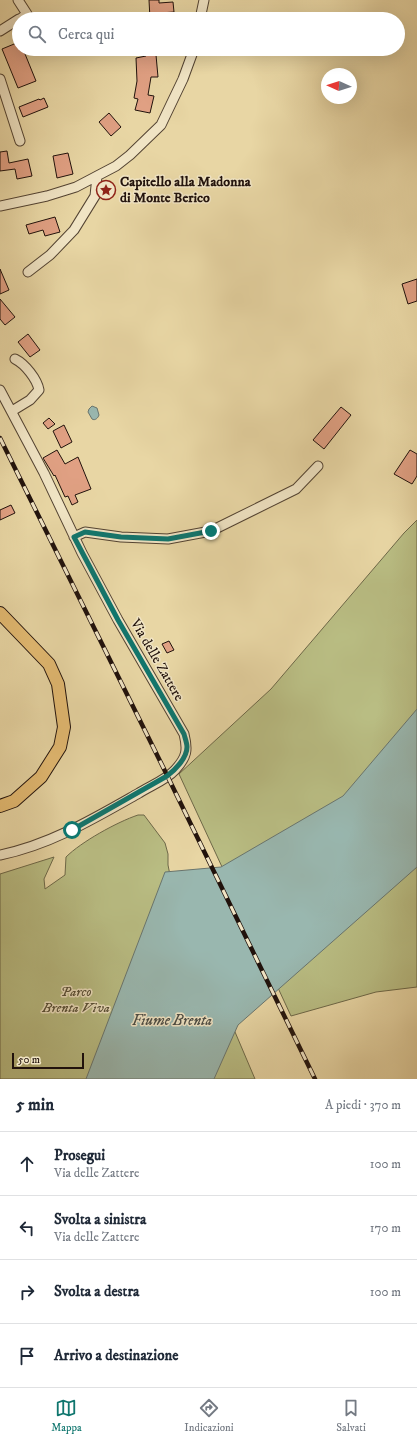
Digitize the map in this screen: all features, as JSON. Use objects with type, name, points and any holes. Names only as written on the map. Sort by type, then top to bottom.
[{"type":"main road","points":[[0,613],[49,664],[58,684],[64,726],[60,747],[41,777],[14,801],[0,806]]},
{"type":"street","points":[[18,0],[26,12]]},
{"type":"street","points":[[201,12],[204,0]]},
{"type":"street","points":[[0,31],[12,23]]},
{"type":"street","points":[[0,206],[47,196],[76,187],[116,166],[130,155],[161,125],[183,80],[192,56]]},
{"type":"street","points":[[0,79],[20,141]]},
{"type":"street","points":[[28,272],[50,255],[74,230],[95,196],[97,176]]},
{"type":"street","points":[[12,411],[30,400],[39,390],[38,383],[19,361],[15,359]]},
{"type":"street","name":"Via delle Zattere","points":[[0,390],[44,473],[74,537],[118,620],[184,734],[187,748],[184,757],[175,770],[118,805],[67,833],[20,851],[0,855]]},
{"type":"street","points":[[74,537],[85,532],[121,537],[168,539],[211,531],[296,489],[318,466]]},
{"type":"green space","points":[[417,520],[417,987],[376,992],[291,1016],[179,774],[271,689],[404,533]]},
{"type":"green space","name":"Parco Brenta Viva","points":[[138,815],[144,815],[165,843],[168,854],[170,875],[176,893],[255,1079],[0,1079],[0,874],[54,857],[44,879],[45,889],[65,875],[66,857],[73,851],[100,833],[120,822]]},
{"type":"water","points":[[92,406],[97,408],[99,415],[94,420],[88,412]]},
{"type":"water","name":"Fiume Brenta","points":[[417,709],[417,867],[238,1025],[214,1079],[86,1079],[165,872],[221,867],[343,796]]},
{"type":"building","points":[[149,0],[159,0],[159,3],[173,2],[174,12],[150,12]]},
{"type":"building","points":[[12,45],[12,56],[26,56],[36,81],[18,88],[2,49]]},
{"type":"building","points":[[156,56],[158,77],[151,77],[148,95],[154,96],[150,113],[135,110],[138,99],[134,98],[137,81],[136,58]]},
{"type":"building","points":[[44,98],[48,107],[23,117],[19,107]]},
{"type":"building","points":[[109,113],[121,127],[111,136],[99,122]]},
{"type":"building","points":[[7,151],[9,163],[28,159],[32,176],[17,179],[15,169],[0,171],[0,152]]},
{"type":"building","points":[[68,153],[73,174],[57,178],[53,156]]},
{"type":"building","points":[[55,217],[60,232],[45,236],[43,230],[29,234],[26,225]]},
{"type":"building","points":[[0,269],[9,290],[0,294]]},
{"type":"building","points":[[417,279],[417,301],[408,304],[402,284]]},
{"type":"building","points":[[0,299],[15,317],[5,325],[0,319]]},
{"type":"building","points":[[28,334],[40,350],[30,357],[18,342]]},
{"type":"building","points":[[341,407],[351,415],[324,449],[313,440]]},
{"type":"building","points":[[49,418],[55,424],[48,429],[43,423]]},
{"type":"building","points":[[64,425],[72,442],[61,448],[53,431]]},
{"type":"building","points":[[57,450],[65,464],[78,457],[91,489],[75,495],[78,502],[72,505],[68,496],[65,497],[55,475],[54,476],[43,458]]},
{"type":"building","points":[[410,450],[417,454],[417,476],[412,484],[394,474]]},
{"type":"building","points":[[11,505],[15,513],[0,520],[0,510]]},
{"type":"building","points":[[169,641],[174,650],[167,653],[162,644]]},
{"type":"railway","points":[[0,438],[315,1079]]},
{"type":"place","name":"Capitello alla Madonna di Monte Berico","points":[[106,190]]},
{"type":"route","points":[[72,830],[167,776],[175,770],[184,757],[187,748],[184,734],[118,620],[74,537],[85,532],[121,537],[168,539],[211,531]]}]
